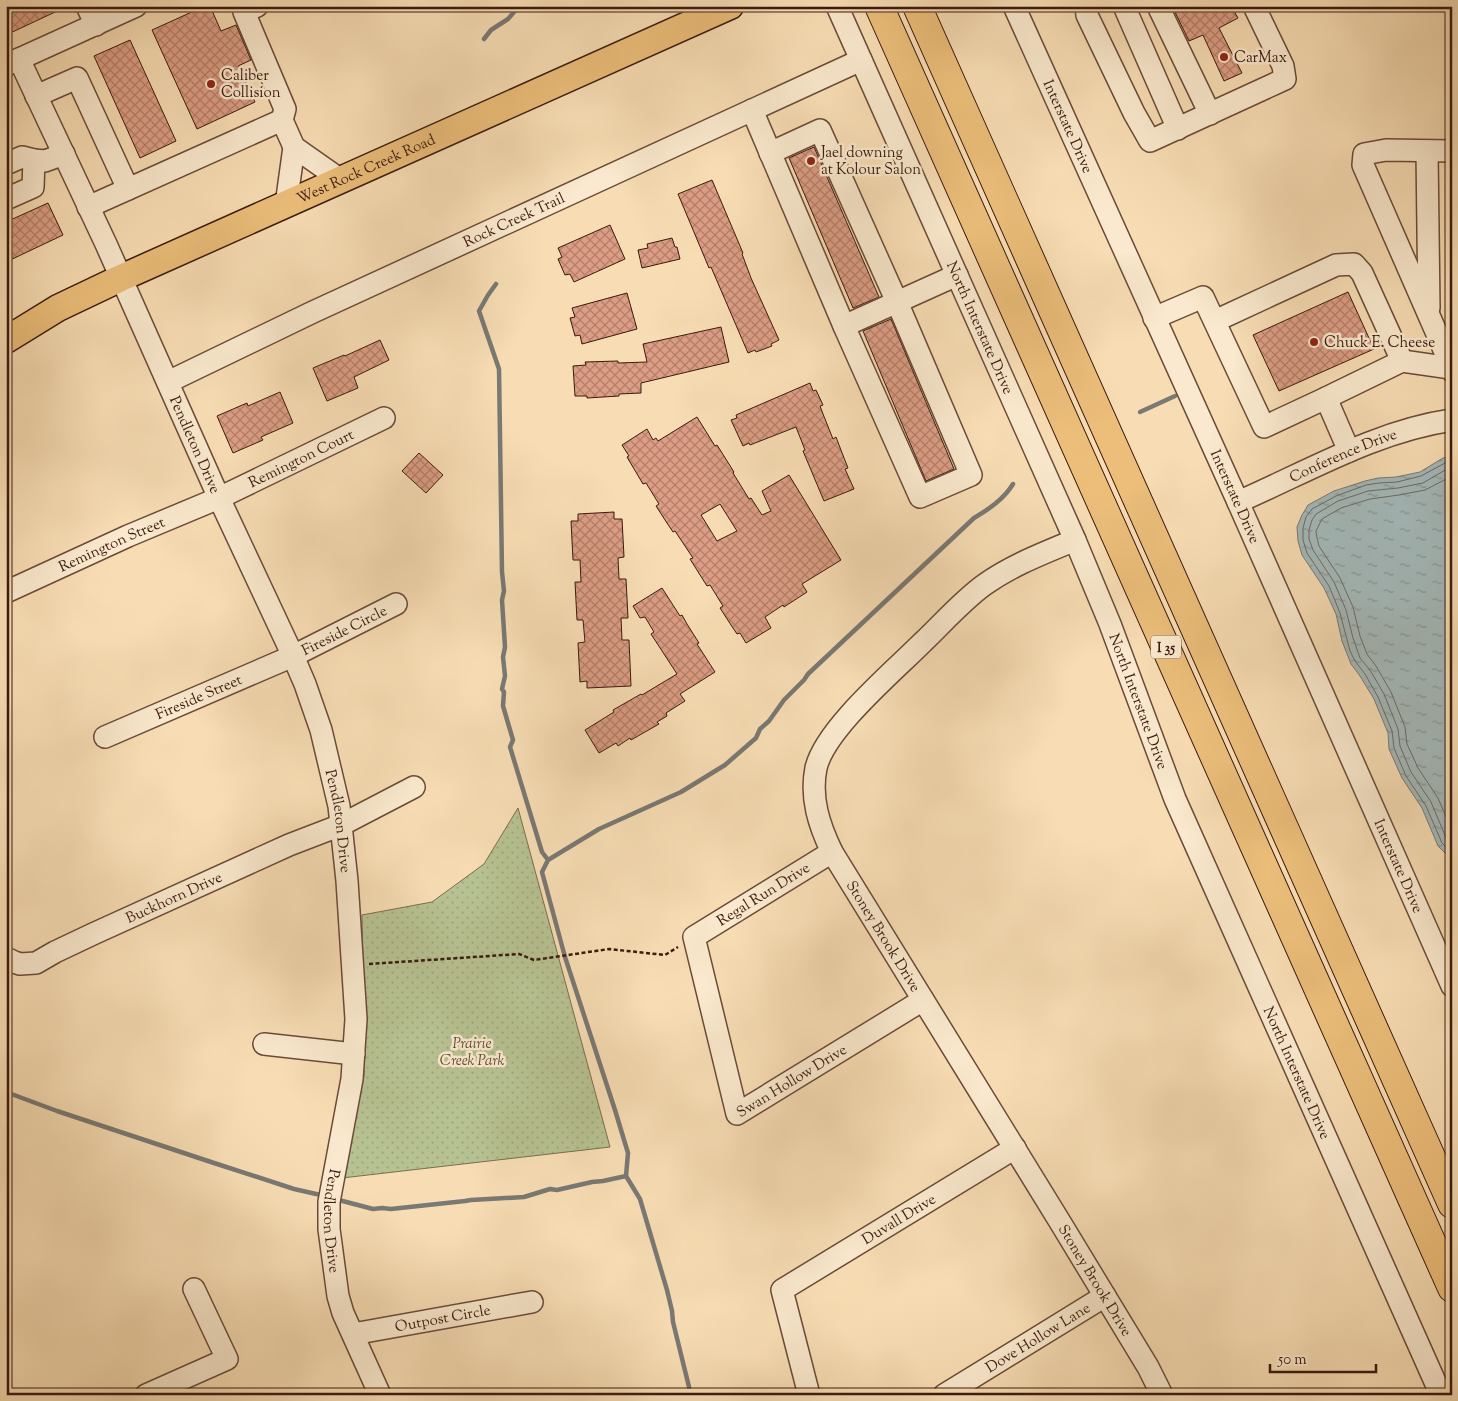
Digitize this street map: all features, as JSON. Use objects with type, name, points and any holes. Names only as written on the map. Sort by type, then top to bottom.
[{"type":"highway","name":"I 35","points":[[879,6],[1452,1288]]},
{"type":"highway","name":"I 35","points":[[917,6],[1452,1204]]},
{"type":"main road","name":"West Rock Creek Road","points":[[6,340],[58,308],[121,278],[730,6]]},
{"type":"street","points":[[13,62],[91,16],[136,6]]},
{"type":"street","points":[[257,6],[244,12],[285,109],[282,120],[294,147],[341,180]]},
{"type":"street","name":"North Interstate Drive","points":[[837,6],[1075,540],[1110,624],[1175,799],[1441,1395]]},
{"type":"street","name":"Interstate Drive","points":[[1014,6],[1447,964],[1452,986]]},
{"type":"street","points":[[1086,6],[1087,15],[1150,142],[1285,79],[1283,66],[1254,6]]},
{"type":"street","points":[[1124,6],[1178,129]]},
{"type":"street","points":[[1158,6],[1210,114]]},
{"type":"street","name":"Rock Creek Trail","points":[[168,382],[313,312],[861,60]]},
{"type":"street","name":"Pendleton Drive","points":[[13,62],[36,96],[88,206],[219,498],[293,656],[321,730],[339,806],[347,881],[356,1019],[352,1080],[330,1195],[329,1229],[338,1296],[343,1313],[380,1395]]},
{"type":"street","points":[[36,96],[76,78],[128,189]]},
{"type":"street","points":[[752,110],[770,153],[844,326],[920,497],[971,475],[897,302],[820,130],[770,153]]},
{"type":"street","points":[[88,206],[282,120]]},
{"type":"street","points":[[286,205],[294,147]]},
{"type":"street","points":[[1452,151],[1386,150],[1364,154],[1363,165],[1452,369]]},
{"type":"street","points":[[1427,151],[1430,319]]},
{"type":"street","points":[[6,164],[22,157],[45,161],[64,154]]},
{"type":"street","points":[[6,199],[33,187],[34,160]]},
{"type":"street","points":[[1215,321],[1336,266],[1354,264],[1362,273],[1402,361]]},
{"type":"street","points":[[844,326],[957,275]]},
{"type":"street","points":[[1154,318],[1204,297],[1264,427],[1402,361],[1452,369]]},
{"type":"street","points":[[1326,398],[1349,451]]},
{"type":"street","name":"Remington Court","points":[[219,498],[384,418]]},
{"type":"street","name":"Conference Drive","points":[[1238,502],[1383,437],[1436,422],[1452,420]]},
{"type":"street","name":"Remington Street","points":[[6,592],[128,536],[219,498]]},
{"type":"street","name":"Stoney Brook Drive","points":[[1075,540],[1012,568],[982,586],[862,702],[841,725],[820,756],[816,768],[814,788],[818,820],[832,852],[1105,1296],[1148,1367],[1162,1395]]},
{"type":"street","name":"Fireside Circle","points":[[293,656],[396,604]]},
{"type":"street","name":"Fireside Street","points":[[105,737],[293,656]]},
{"type":"street","name":"Buckhorn Drive","points":[[6,958],[14,962],[36,963],[93,934],[288,846],[341,825],[414,788]]},
{"type":"street","name":"Regal Run Drive","points":[[694,937],[832,852]]},
{"type":"street","name":"Swan Hollow Drive","points":[[694,937],[737,1114],[923,1000]]},
{"type":"street","points":[[264,1044],[354,1054]]},
{"type":"street","name":"Duvall Drive","points":[[809,1395],[782,1290],[1014,1148]]},
{"type":"street","points":[[146,1395],[227,1359],[194,1289]]},
{"type":"street","name":"Dove Hollow Lane","points":[[944,1395],[1105,1296]]},
{"type":"street","name":"Outpost Circle","points":[[353,1334],[532,1302]]},
{"type":"path","points":[[353,965],[519,954],[534,960],[609,949],[664,955],[694,937]]},
{"type":"green space","name":"Prairie Creek Park","points":[[518,808],[610,1147],[342,1178],[364,1076],[362,915],[432,902],[484,864]]},
{"type":"water","points":[[1452,457],[1452,853],[1445,853],[1438,846],[1422,808],[1402,778],[1389,749],[1388,733],[1374,699],[1351,664],[1342,641],[1336,614],[1324,588],[1302,555],[1297,527],[1308,505],[1334,491],[1378,478],[1396,477],[1420,472],[1443,458]]},
{"type":"building","points":[[12,6],[68,6],[6,35],[6,9]]},
{"type":"building","name":"Caliber Collision","points":[[205,6],[210,6],[221,31],[236,25],[251,60],[238,66],[255,102],[197,129],[152,30]]},
{"type":"building","name":"CarMax","points":[[1172,6],[1231,6],[1238,18],[1219,28],[1242,73],[1224,81],[1203,35],[1189,41]]},
{"type":"building","points":[[130,40],[176,141],[140,158],[94,56]]},
{"type":"building","points":[[814,147],[879,297],[853,308],[789,158]]},
{"type":"building","points":[[712,180],[743,253],[751,278],[779,340],[771,344],[772,346],[756,352],[755,350],[748,353],[678,194]]},
{"type":"building","points":[[48,203],[63,235],[6,262],[6,222]]},
{"type":"building","points":[[610,225],[625,259],[574,282],[570,274],[565,275],[558,259],[562,257],[558,248]]},
{"type":"building","points":[[672,238],[680,259],[642,268],[638,250],[648,248],[647,244]]},
{"type":"building","name":"Chuck E. Cheese","points":[[1348,292],[1374,349],[1279,391],[1253,335]]},
{"type":"building","points":[[627,293],[637,329],[582,344],[580,335],[575,336],[570,318],[575,317],[572,308]]},
{"type":"building","points":[[891,319],[954,469],[926,481],[863,331]]},
{"type":"building","points":[[721,327],[729,362],[641,383],[641,393],[587,398],[587,396],[575,396],[573,366],[586,365],[585,362],[647,362],[643,344]]},
{"type":"building","points":[[380,340],[389,360],[354,377],[358,388],[327,401],[313,368]]},
{"type":"building","points":[[810,383],[813,391],[816,390],[823,405],[820,406],[833,439],[836,437],[848,468],[845,469],[854,489],[824,501],[803,451],[805,450],[796,427],[743,446],[731,420],[737,418],[736,415]]},
{"type":"building","points":[[280,392],[293,423],[261,437],[263,440],[233,453],[217,416],[247,403],[248,406]]},
{"type":"building","points":[[697,417],[715,446],[717,445],[749,499],[751,498],[762,515],[771,511],[762,491],[789,475],[841,560],[802,584],[807,592],[765,617],[771,628],[746,643],[740,633],[737,634],[731,625],[720,608],[723,606],[710,585],[707,586],[690,559],[693,558],[656,506],[659,504],[646,483],[643,484],[622,445],[647,429],[653,440],[656,438],[658,441]],"holes":[[[720,504],[737,531],[717,541],[701,515]]]},
{"type":"building","points":[[419,453],[443,475],[426,493],[402,471]]},
{"type":"building","points":[[614,512],[614,519],[622,519],[624,557],[618,558],[619,579],[626,579],[628,618],[621,618],[622,640],[629,640],[631,686],[587,688],[587,681],[580,682],[578,643],[585,642],[583,620],[577,620],[575,582],[581,582],[580,560],[573,560],[571,521],[578,521],[578,514]]},
{"type":"building","points":[[662,588],[680,616],[682,615],[699,643],[697,644],[715,672],[680,694],[685,701],[666,713],[667,716],[657,722],[659,724],[631,740],[630,738],[618,746],[616,743],[599,753],[585,730],[614,712],[613,710],[677,674],[651,634],[654,632],[645,617],[640,618],[633,606]]},
{"type":"waterway","points":[[484,39],[491,30],[508,19],[519,6]]},
{"type":"waterway","points":[[496,284],[479,311],[499,369],[502,572],[504,591],[502,600],[505,647],[503,657],[505,676],[502,689],[504,692],[503,706],[513,740],[510,747],[542,852],[548,860]]},
{"type":"waterway","points":[[1140,412],[1175,396]]},
{"type":"waterway","points":[[691,1395],[667,1290],[640,1199],[626,1176],[628,1153],[565,957],[542,872],[548,860],[599,829],[681,792],[725,765],[756,738],[760,729],[769,721],[784,700],[808,674],[974,518],[1001,499],[1013,484]]},
{"type":"waterway","points":[[6,1092],[57,1111],[211,1162],[294,1189],[325,1196]]},
{"type":"waterway","points":[[335,1199],[373,1209],[391,1209],[471,1200],[524,1197],[550,1189],[557,1190],[626,1176]]},
{"type":"place","name":"CarMax","points":[[1224,57]]},
{"type":"place","name":"Caliber Collision","points":[[211,84]]},
{"type":"place","name":"Jael downing at Kolour Salon","points":[[811,161]]},
{"type":"place","name":"Chuck E. Cheese","points":[[1314,342]]}]
